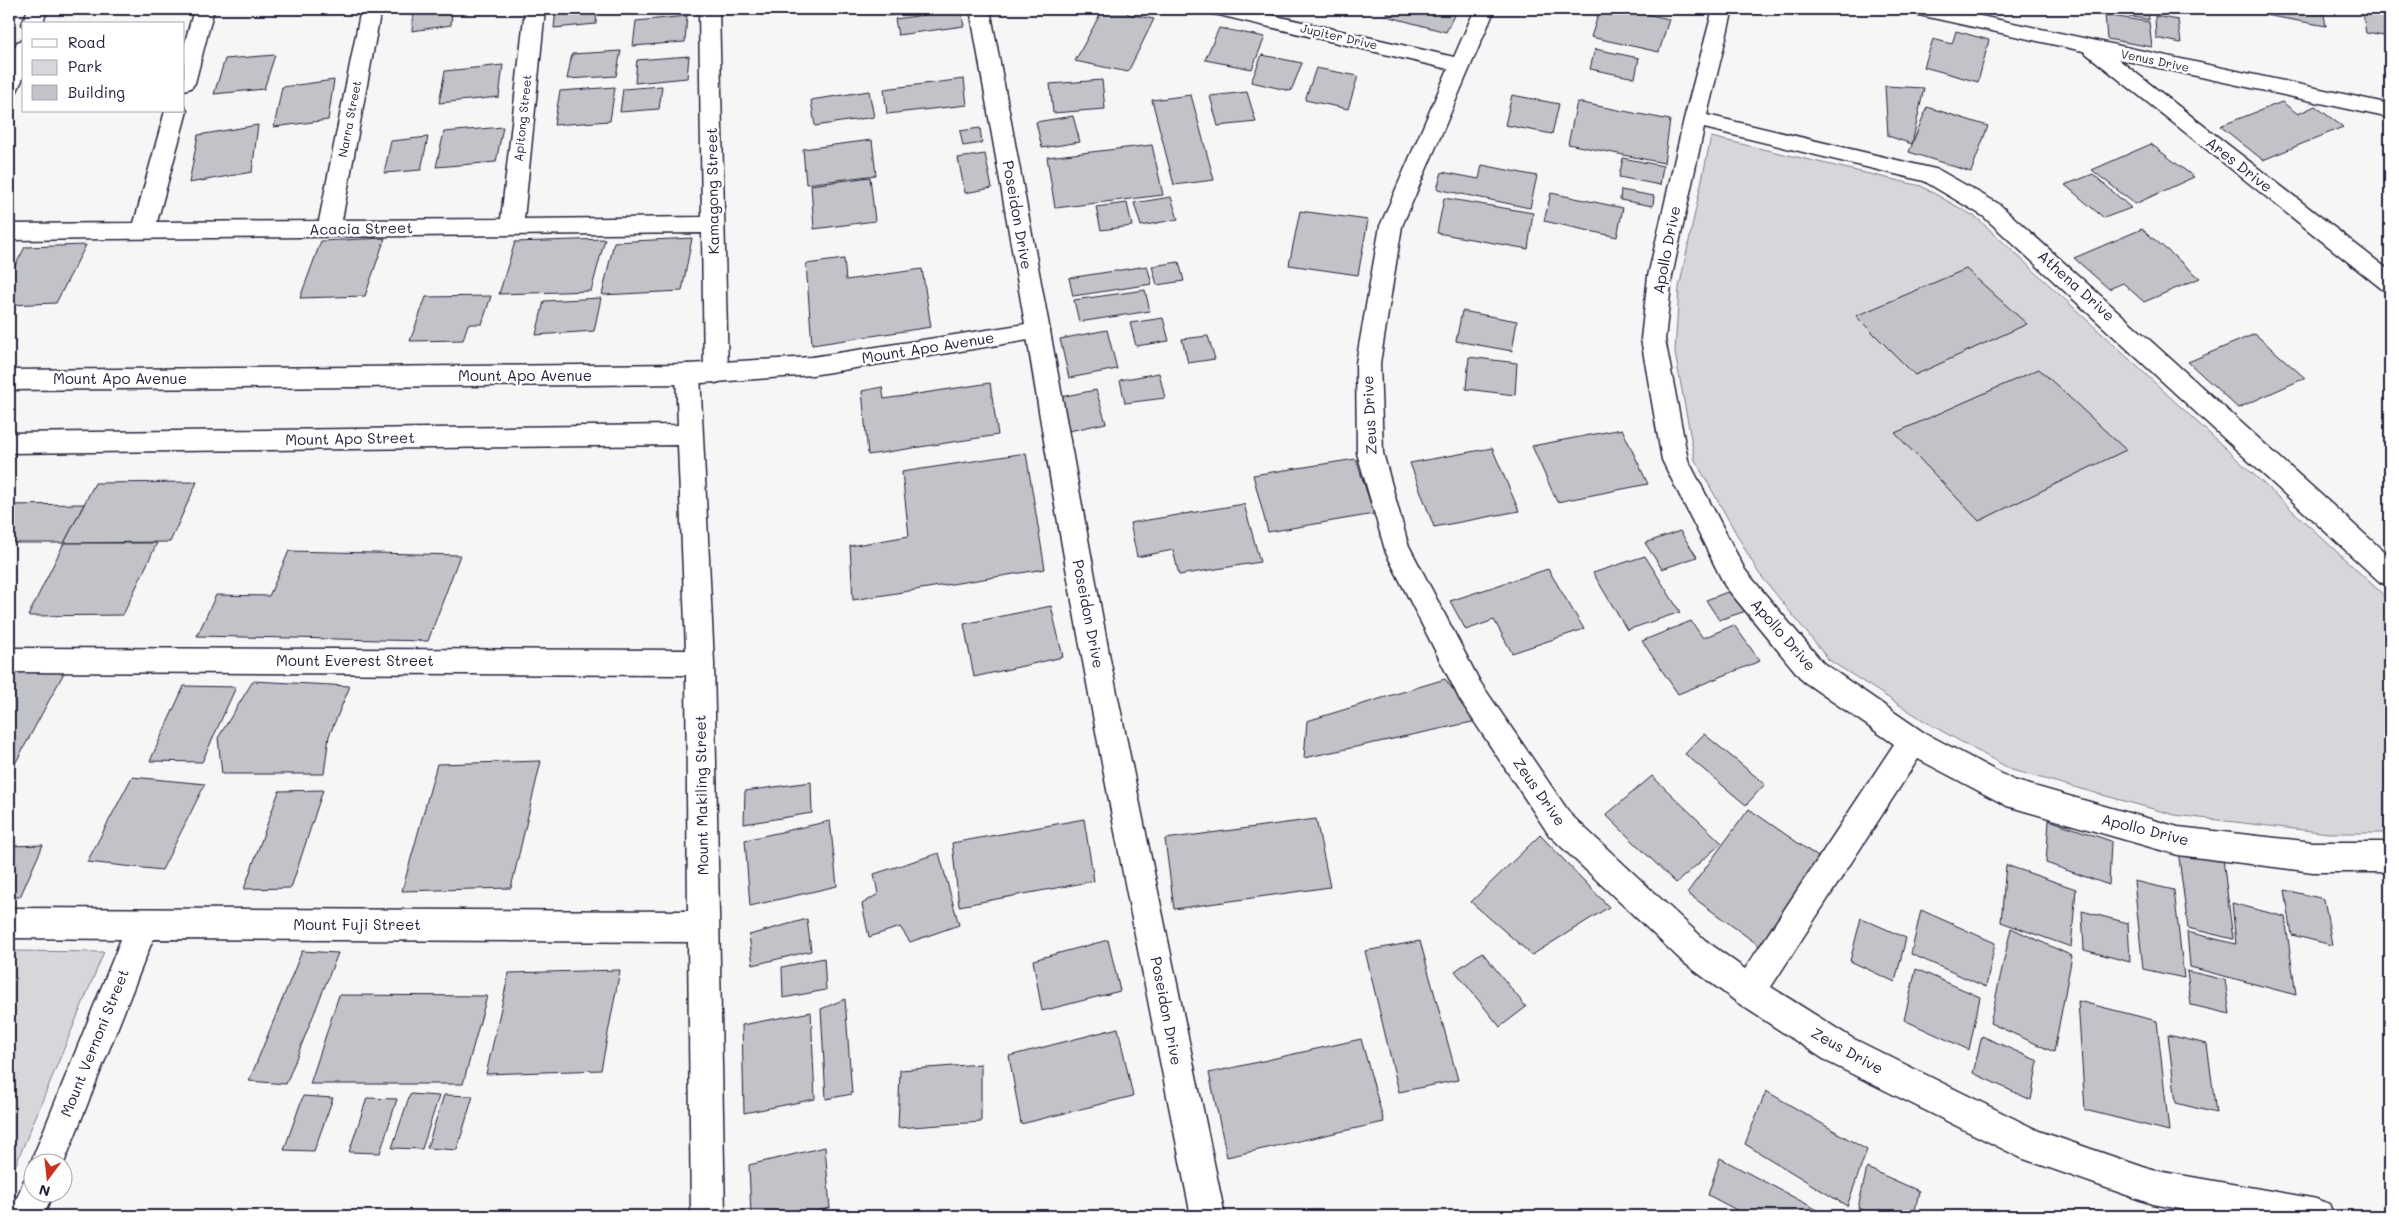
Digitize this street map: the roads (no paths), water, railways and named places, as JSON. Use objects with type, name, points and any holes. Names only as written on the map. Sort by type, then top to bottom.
[{"type":"street","points":[[33,22],[38,9]]},
{"type":"street","points":[[185,79],[204,9]]},
{"type":"street","name":"Narra Street","points":[[329,229],[370,9]]},
{"type":"street","name":"Apitong Street","points":[[512,227],[535,9]]},
{"type":"street","name":"Kamagong Street","points":[[702,374],[713,225],[709,9]]},
{"type":"street","name":"Poseidon Drive","points":[[980,9],[1038,331],[1056,449],[1208,1216]]},
{"type":"street","name":"Jupiter Drive","points":[[1219,9],[1459,65]]},
{"type":"street","name":"Zeus Drive","points":[[1484,9],[1391,226],[1368,363],[1370,453],[1395,545],[1470,691],[1560,825],[1694,951],[1748,992],[1840,1050],[2033,1146],[2152,1188],[2317,1216]]},
{"type":"street","name":"Apollo Drive","points":[[1723,9],[1695,119],[1660,276],[1653,339],[1675,460],[1735,578],[1813,672],[1913,741],[2007,792],[2178,840],[2313,856],[2390,858]]},
{"type":"street","name":"Venus Drive","points":[[1919,9],[2390,111]]},
{"type":"street","name":"Ares Drive","points":[[2088,46],[2390,283]]},
{"type":"street","points":[[9,88],[22,52]]},
{"type":"street","points":[[143,231],[176,112]]},
{"type":"street","name":"Athena Drive","points":[[1695,119],[1931,175],[1991,210],[2390,574]]},
{"type":"street","name":"Acacia Street","points":[[9,232],[713,225]]},
{"type":"street","name":"Mount Apo Avenue","points":[[9,380],[702,374],[812,366],[1038,331]]},
{"type":"street","name":"Mount Makiling Street","points":[[702,374],[692,435],[700,663],[708,1216]]},
{"type":"street","name":"Mount Apo Street","points":[[9,443],[692,435]]},
{"type":"street","name":"Mount Everest Street","points":[[9,660],[700,663]]},
{"type":"street","points":[[1748,992],[1913,741]]},
{"type":"street","name":"Mount Fuji Street","points":[[9,924],[704,927]]},
{"type":"street","name":"Mount Vernoni Street","points":[[52,1152],[143,924]]},
{"type":"street","points":[[26,1216],[32,1202]]}]
